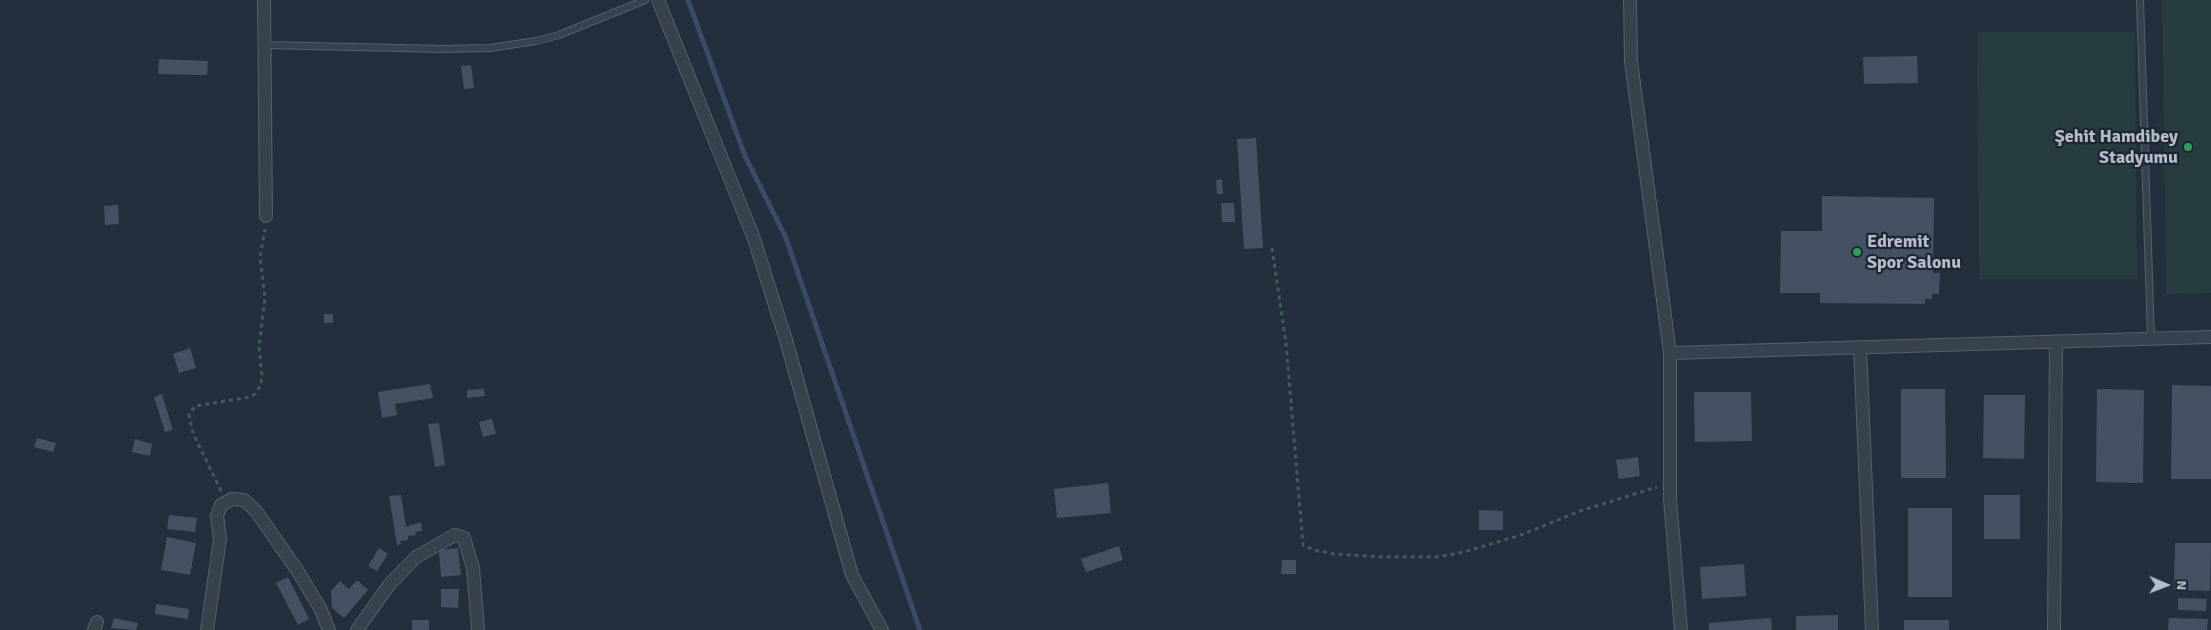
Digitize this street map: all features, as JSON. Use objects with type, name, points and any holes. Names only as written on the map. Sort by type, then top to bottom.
[{"type":"street","points":[[264,0],[266,216]]},
{"type":"street","points":[[658,0],[753,236],[786,340],[852,575],[882,630]]},
{"type":"street","points":[[1630,0],[1631,61],[1670,353],[1670,484],[1681,630]]},
{"type":"street","points":[[1670,353],[2211,337]]},
{"type":"street","points":[[2054,630],[2056,342]]},
{"type":"street","points":[[1860,347],[1872,630]]},
{"type":"street","points":[[207,630],[220,539],[217,516],[221,505],[232,499],[244,500],[256,511],[306,585],[320,608],[329,630]]},
{"type":"street","points":[[357,630],[389,585],[416,556],[455,535],[464,538],[473,568],[478,630]]},
{"type":"lane","points":[[264,45],[451,50],[490,48],[536,41],[559,35],[645,0]]},
{"type":"lane","points":[[2140,0],[2151,339]]},
{"type":"path","points":[[228,502],[193,433],[189,415],[195,406],[250,397],[261,385],[259,347],[265,298],[260,258],[266,216]]},
{"type":"path","points":[[1272,248],[1286,343],[1303,545],[1314,550],[1334,554],[1381,557],[1437,557],[1464,552],[1514,538],[1580,511],[1670,484]]},
{"type":"green space","name":"Şehit Hamdibey Stadyumu","points":[[2162,0],[2211,0],[2211,293],[2166,294]]},
{"type":"green space","points":[[1977,32],[2135,32],[2137,279],[1979,279]]},
{"type":"building","points":[[1917,56],[1918,83],[1864,84],[1863,57]]},
{"type":"building","points":[[159,59],[208,61],[207,75],[158,74]]},
{"type":"building","points":[[471,65],[474,88],[464,89],[461,66]]},
{"type":"building","points":[[1256,138],[1263,248],[1244,249],[1237,139]]},
{"type":"building","points":[[1222,179],[1223,194],[1217,194],[1216,180]]},
{"type":"building","name":"Edremit Spor Salonu","points":[[1822,196],[1934,198],[1933,273],[1940,273],[1939,294],[1932,294],[1932,299],[1925,299],[1925,304],[1820,303],[1820,293],[1780,293],[1781,231],[1822,231]]},
{"type":"building","points":[[1221,203],[1234,203],[1235,222],[1222,222]]},
{"type":"building","points":[[118,205],[119,224],[105,225],[104,206]]},
{"type":"building","points":[[324,314],[333,314],[333,323],[324,323]]},
{"type":"building","points":[[190,348],[196,368],[179,373],[173,354]]},
{"type":"building","points":[[430,384],[433,398],[395,404],[397,415],[382,418],[378,392]]},
{"type":"building","points":[[2172,385],[2211,386],[2211,479],[2171,479]]},
{"type":"building","points":[[484,389],[485,396],[467,398],[467,390]]},
{"type":"building","points":[[1901,389],[1945,389],[1946,478],[1901,478]]},
{"type":"building","points":[[2097,389],[2144,390],[2143,483],[2096,482]]},
{"type":"building","points":[[1694,392],[1751,392],[1752,441],[1695,442]]},
{"type":"building","points":[[162,394],[173,430],[165,432],[154,397]]},
{"type":"building","points":[[1984,395],[2025,395],[2024,459],[1983,458]]},
{"type":"building","points":[[492,419],[496,434],[483,437],[479,422]]},
{"type":"building","points":[[439,423],[445,465],[435,467],[428,424]]},
{"type":"building","points":[[37,438],[56,443],[53,452],[34,447]]},
{"type":"building","points":[[135,439],[152,444],[150,456],[132,452]]},
{"type":"building","points":[[1638,457],[1640,476],[1619,479],[1616,460]]},
{"type":"building","points":[[1108,483],[1111,513],[1057,518],[1054,489]]},
{"type":"building","points":[[401,495],[406,527],[421,522],[422,531],[415,532],[416,535],[408,536],[408,540],[400,541],[401,544],[397,545],[389,496]]},
{"type":"building","points":[[1984,495],[2020,495],[2020,539],[1984,539]]},
{"type":"building","points":[[1908,508],[1952,508],[1952,597],[1908,597]]},
{"type":"building","points":[[1479,510],[1503,511],[1503,530],[1479,530]]},
{"type":"building","points":[[169,515],[197,518],[195,532],[167,529]]},
{"type":"building","points":[[167,537],[196,543],[190,575],[161,570]]},
{"type":"building","points":[[2175,543],[2211,543],[2210,591],[2174,590]]},
{"type":"building","points":[[1119,546],[1123,560],[1086,572],[1081,559]]},
{"type":"building","points":[[379,548],[388,554],[377,571],[368,566]]},
{"type":"building","points":[[458,548],[461,575],[441,577],[439,550]]},
{"type":"building","points":[[1282,560],[1296,560],[1296,574],[1281,574]]},
{"type":"building","points":[[1744,564],[1746,596],[1702,599],[1700,567]]},
{"type":"building","points":[[288,577],[309,619],[298,625],[276,583]]},
{"type":"building","points":[[357,580],[368,590],[344,618],[332,608],[331,591],[340,581],[349,589]]},
{"type":"building","points":[[441,589],[459,589],[458,608],[441,607]]},
{"type":"building","points":[[2178,598],[2207,599],[2206,611],[2178,610]]},
{"type":"building","points":[[156,604],[189,609],[188,619],[155,614]]},
{"type":"building","points":[[1838,615],[1838,630],[1796,630],[1796,616]]},
{"type":"building","points":[[114,618],[138,623],[136,630],[111,628]]},
{"type":"building","points":[[1771,618],[1772,630],[1709,630],[1709,623]]},
{"type":"building","points":[[2169,618],[2208,619],[2207,630],[2168,630]]},
{"type":"building","points":[[412,620],[429,620],[429,630],[412,630]]},
{"type":"building","points":[[1904,620],[1949,620],[1949,630],[1904,630]]},
{"type":"waterway","points":[[688,0],[745,156],[786,238],[920,630]]},
{"type":"place","name":"Şehit Hamdibey Stadyumu","points":[[2188,147]]},
{"type":"place","name":"Edremit Spor Salonu","points":[[1857,252]]}]
